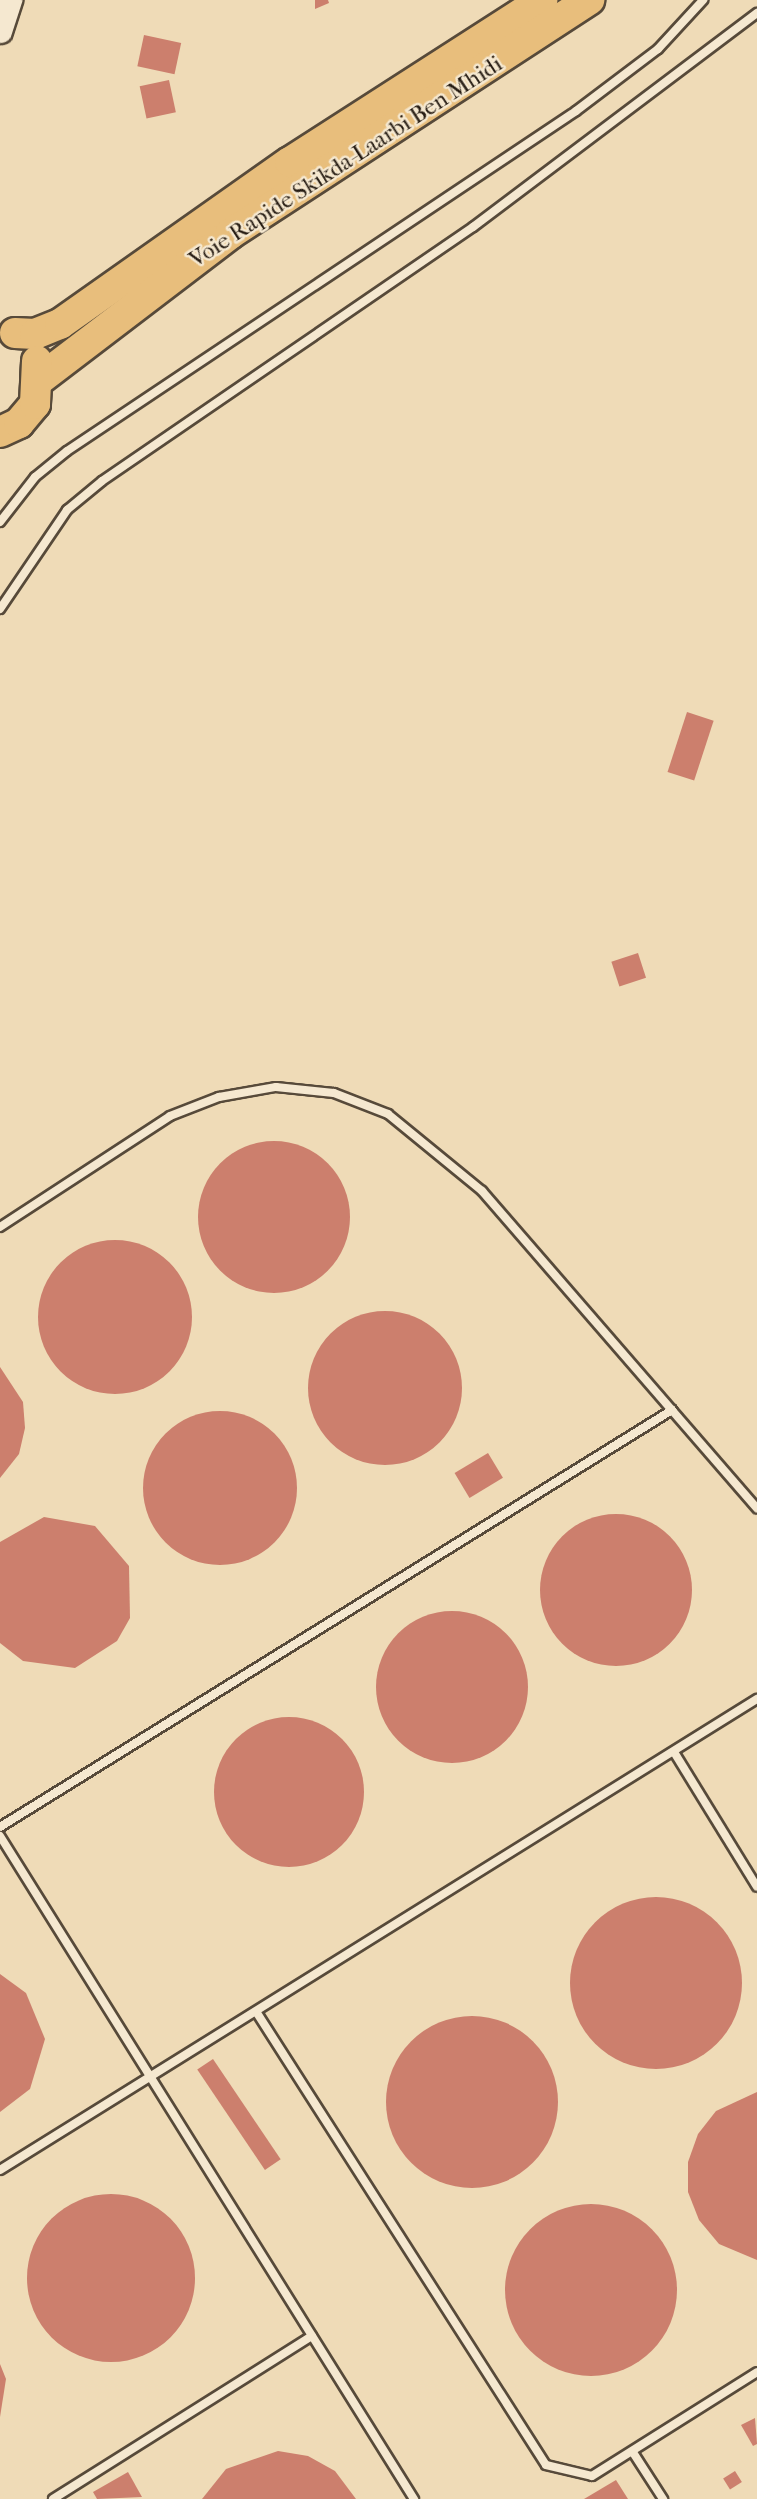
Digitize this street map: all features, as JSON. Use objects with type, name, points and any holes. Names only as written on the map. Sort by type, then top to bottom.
[{"type":"highway","name":"Voie Rapide Skikda-Laarbi Ben Mhidi","points":[[8,329],[35,334],[60,324],[290,162],[542,0]]},
{"type":"highway","name":"Voie Rapide Skikda-Laarbi Ben Mhidi","points":[[40,379],[230,233],[589,0]]},
{"type":"highway","points":[[0,432],[28,414],[40,379],[34,353],[8,329]]},
{"type":"main road","points":[[0,31],[10,0]]},
{"type":"lane","points":[[0,522],[35,477],[67,451],[576,111],[658,49],[703,0]]},
{"type":"lane","points":[[0,609],[67,510],[102,481],[473,227],[757,13]]},
{"type":"lane","points":[[0,1227],[170,1116],[219,1097],[276,1087],[334,1093],[388,1114],[482,1191],[757,1508]]},
{"type":"lane","points":[[0,1827],[672,1410]]},
{"type":"lane","points":[[0,2170],[757,1699]]},
{"type":"lane","points":[[674,1752],[757,1886]]},
{"type":"lane","points":[[0,1836],[414,2499]]},
{"type":"lane","points":[[257,2012],[546,2465],[592,2476],[634,2454],[757,2372]]},
{"type":"lane","points":[[53,2499],[312,2336]]},
{"type":"lane","points":[[634,2454],[663,2499]]},
{"type":"building","points":[[315,0],[328,0],[329,3],[315,9]]},
{"type":"building","points":[[144,35],[181,43],[175,74],[137,66]]},
{"type":"building","points":[[169,80],[176,112],[147,119],[140,86]]},
{"type":"building","points":[[687,712],[714,721],[694,781],[668,772]]},
{"type":"building","points":[[638,953],[646,978],[619,986],[611,962]]},
{"type":"building","points":[[274,1141],[303,1147],[328,1163],[344,1188],[350,1217],[344,1246],[328,1271],[303,1287],[274,1293],[245,1287],[220,1271],[204,1246],[198,1217],[204,1188],[220,1163],[245,1147]]},
{"type":"building","points":[[115,1240],[144,1246],[169,1263],[186,1288],[192,1317],[186,1346],[169,1371],[144,1388],[115,1394],[86,1388],[61,1371],[44,1346],[38,1317],[44,1288],[61,1263],[86,1246]]},
{"type":"building","points":[[385,1311],[415,1317],[440,1333],[456,1358],[462,1388],[456,1418],[440,1443],[415,1459],[385,1465],[355,1459],[330,1443],[314,1418],[308,1388],[314,1358],[330,1333],[355,1317]]},
{"type":"building","points":[[0,1367],[23,1402],[25,1428],[19,1454],[0,1478]]},
{"type":"building","points":[[220,1411],[250,1417],[275,1433],[291,1458],[297,1488],[291,1518],[275,1543],[250,1559],[220,1565],[190,1559],[165,1543],[149,1518],[143,1488],[149,1458],[165,1433],[190,1417]]},
{"type":"building","points":[[488,1453],[503,1478],[470,1498],[455,1473]]},
{"type":"building","points":[[616,1514],[645,1520],[670,1536],[686,1561],[692,1590],[686,1619],[670,1644],[645,1660],[616,1666],[587,1660],[562,1644],[546,1619],[540,1590],[546,1561],[562,1536],[587,1520]]},
{"type":"building","points":[[44,1517],[95,1526],[129,1566],[130,1618],[117,1641],[75,1668],[23,1661],[0,1643],[0,1542]]},
{"type":"building","points":[[452,1611],[481,1616],[506,1633],[523,1658],[528,1687],[523,1716],[506,1741],[481,1758],[452,1763],[423,1758],[398,1741],[381,1716],[376,1687],[381,1658],[398,1633],[423,1616]]},
{"type":"building","points":[[289,1717],[318,1722],[342,1739],[359,1763],[364,1792],[359,1821],[342,1845],[318,1862],[289,1867],[260,1862],[236,1845],[219,1821],[214,1792],[219,1763],[236,1739],[260,1722]]},
{"type":"building","points":[[656,1897],[689,1903],[717,1922],[736,1950],[742,1983],[736,2016],[717,2044],[689,2063],[656,2069],[623,2063],[595,2044],[576,2016],[570,1983],[576,1950],[595,1922],[623,1903]]},
{"type":"building","points":[[0,1974],[26,1993],[45,2039],[30,2089],[0,2112]]},
{"type":"building","points":[[472,2016],[505,2023],[533,2041],[551,2069],[558,2102],[551,2135],[533,2163],[505,2181],[472,2188],[439,2181],[411,2163],[393,2135],[386,2102],[393,2069],[411,2041],[439,2023]]},
{"type":"building","points":[[213,2059],[281,2159],[265,2170],[197,2070]]},
{"type":"building","points":[[757,2092],[757,2260],[719,2244],[699,2220],[688,2192],[688,2162],[698,2134],[716,2111]]},
{"type":"building","points":[[111,2194],[143,2200],[171,2218],[189,2246],[195,2278],[189,2310],[171,2338],[143,2356],[111,2362],[79,2356],[51,2338],[33,2310],[27,2278],[33,2246],[51,2218],[79,2200]]},
{"type":"building","points":[[591,2204],[624,2210],[652,2229],[671,2257],[677,2290],[671,2323],[652,2351],[624,2370],[591,2376],[558,2370],[530,2351],[511,2323],[505,2290],[511,2257],[530,2229],[558,2210]]},
{"type":"building","points":[[0,2364],[6,2379],[0,2417]]},
{"type":"building","points":[[755,2418],[757,2444],[753,2446],[741,2425]]},
{"type":"building","points":[[278,2451],[308,2456],[335,2471],[356,2499],[202,2499],[226,2469]]},
{"type":"building","points":[[735,2471],[742,2482],[730,2489],[723,2478]]},
{"type":"building","points":[[128,2472],[142,2497],[97,2499],[93,2492]]},
{"type":"building","points":[[616,2480],[628,2499],[584,2499]]}]
